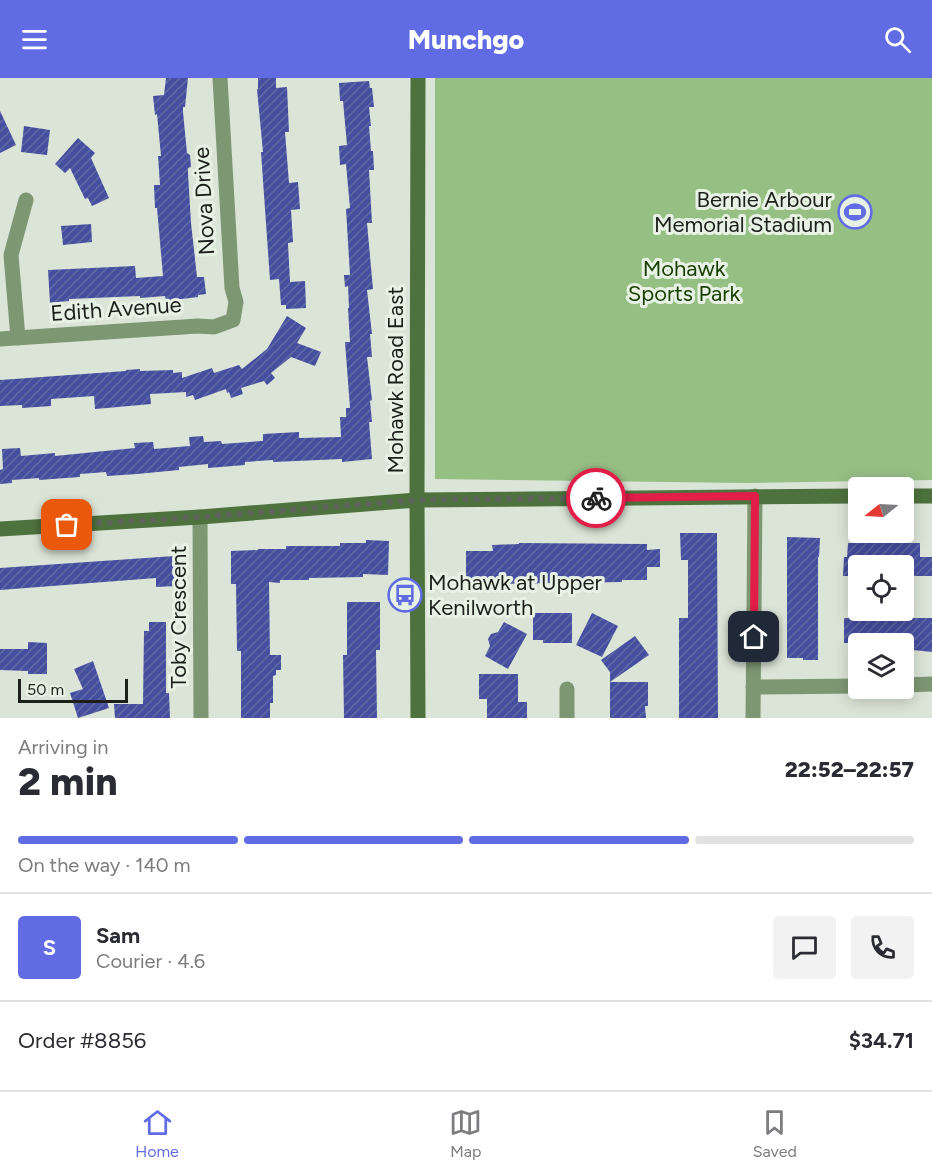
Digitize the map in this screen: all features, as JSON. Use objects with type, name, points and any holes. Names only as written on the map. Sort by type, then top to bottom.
[{"type":"street","name":"Nova Drive","points":[[220,78],[232,288],[236,302],[232,320]]},
{"type":"street","name":"Mohawk Road East","points":[[418,78],[418,718]]},
{"type":"street","points":[[18,338],[11,255],[26,200]]},
{"type":"street","name":"Edith Avenue","points":[[0,339],[198,326],[214,327],[232,320]]},
{"type":"street","points":[[753,718],[755,496]]},
{"type":"street","points":[[0,529],[200,517],[417,500],[848,496]]},
{"type":"street","points":[[914,496],[932,496]]},
{"type":"street","name":"Toby Crescent","points":[[200,517],[201,718]]},
{"type":"street","points":[[914,685],[932,684]]},
{"type":"street","points":[[753,687],[848,686]]},
{"type":"street","points":[[567,689],[567,718]]},
{"type":"green space","name":"Mohawk Sports Park","points":[[435,78],[932,78],[932,480],[914,480],[914,477],[848,477],[848,481],[747,483],[435,479]]},
{"type":"building","points":[[166,78],[188,78],[183,112],[187,153],[190,155],[191,167],[188,168],[188,173],[191,223],[197,277],[204,277],[206,294],[166,301],[165,296],[140,298],[140,296],[69,299],[69,301],[50,303],[48,270],[135,266],[136,278],[163,276],[154,185],[160,185],[158,156],[161,156],[153,96],[164,95]]},
{"type":"building","points":[[258,78],[276,78],[276,88],[287,87],[289,132],[285,132],[289,183],[298,182],[300,209],[291,210],[293,242],[288,243],[290,282],[305,281],[306,308],[286,309],[286,305],[281,305],[279,279],[270,280]]},
{"type":"building","points":[[369,81],[374,107],[369,107],[374,170],[369,170],[372,223],[367,223],[373,289],[367,290],[372,334],[370,334],[372,357],[367,357],[372,400],[370,401],[372,422],[369,422],[372,459],[342,462],[342,459],[273,462],[273,460],[208,468],[208,464],[179,467],[179,470],[107,476],[106,472],[80,474],[80,477],[12,480],[12,483],[0,484],[0,470],[3,469],[2,449],[20,448],[21,456],[55,453],[55,456],[135,448],[134,443],[153,442],[154,449],[190,446],[189,437],[203,436],[204,442],[221,441],[222,444],[263,441],[263,434],[299,432],[299,438],[341,437],[340,417],[346,417],[346,408],[350,408],[345,342],[350,342],[349,308],[348,286],[345,287],[344,275],[350,275],[346,209],[350,208],[346,164],[340,165],[339,146],[347,145],[339,83]]},
{"type":"building","points":[[0,111],[16,145],[0,153]]},
{"type":"building","points":[[24,126],[50,130],[47,155],[21,152]]},
{"type":"building","points":[[78,138],[95,153],[91,158],[109,198],[92,206],[88,198],[85,199],[70,168],[65,173],[55,164]]},
{"type":"building","points":[[91,224],[92,242],[63,245],[61,226]]},
{"type":"building","points":[[287,316],[306,328],[297,343],[321,352],[315,366],[291,357],[271,373],[275,378],[267,385],[264,381],[241,388],[243,394],[231,398],[226,389],[195,400],[193,395],[186,397],[186,392],[150,394],[151,404],[95,409],[94,396],[51,399],[51,406],[22,408],[22,405],[0,406],[0,380],[140,369],[140,371],[173,370],[173,373],[182,372],[182,378],[212,368],[214,373],[239,365],[242,369],[267,349]]},
{"type":"building","points":[[680,533],[717,533],[718,718],[679,718],[679,618],[688,618],[688,560],[681,560]]},
{"type":"building","points":[[787,537],[820,538],[818,660],[787,658]]},
{"type":"building","points":[[366,540],[389,541],[388,575],[363,574],[363,577],[309,578],[309,580],[280,580],[280,583],[269,582],[270,655],[281,655],[281,670],[276,670],[276,675],[273,676],[273,703],[270,703],[270,718],[241,718],[241,651],[237,651],[236,584],[231,584],[231,551],[286,549],[286,546],[340,546],[340,543],[366,543]]},
{"type":"building","points":[[519,543],[647,544],[647,550],[660,549],[660,567],[647,567],[647,580],[490,584],[490,590],[466,590],[466,551],[493,551],[492,545]]},
{"type":"building","points":[[848,543],[920,543],[920,557],[932,557],[932,576],[914,576],[914,555],[848,555],[848,576],[843,576],[844,557],[847,557]]},
{"type":"building","points":[[175,556],[177,586],[156,587],[156,578],[0,590],[0,568]]},
{"type":"building","points":[[347,602],[380,602],[380,650],[376,650],[377,718],[344,718],[343,655],[347,655]]},
{"type":"building","points":[[533,613],[572,613],[572,643],[543,643],[543,640],[533,640]]},
{"type":"building","points":[[592,613],[618,626],[602,657],[576,645]]},
{"type":"building","points":[[844,618],[848,618],[848,621],[914,621],[914,618],[932,618],[932,652],[914,650],[914,633],[848,633],[848,643],[844,643]]},
{"type":"building","points":[[149,622],[166,622],[166,693],[169,693],[170,718],[115,718],[114,704],[143,704],[144,631],[149,631]]},
{"type":"building","points":[[504,622],[527,634],[508,669],[485,656],[490,646],[488,639],[491,634],[498,632]]},
{"type":"building","points":[[635,636],[649,655],[610,682],[610,672],[601,660]]},
{"type":"building","points":[[28,642],[47,643],[47,674],[0,670],[0,649],[28,649]]},
{"type":"building","points":[[93,661],[109,708],[78,718],[70,693],[83,689],[74,669]]},
{"type":"building","points":[[479,674],[518,674],[518,702],[527,702],[527,718],[487,718],[487,699],[479,699]]},
{"type":"building","points":[[610,682],[648,682],[646,718],[610,718]]},
{"type":"way so far","points":[[67,525],[417,500],[596,498]]},
{"type":"place","name":"Bernie Arbour Memorial Stadium","points":[[855,212]]},
{"type":"place","name":"Mohawk at Upper Kenilworth","points":[[405,595]]},
{"type":"route","points":[[596,498],[755,496],[754,637]]}]
